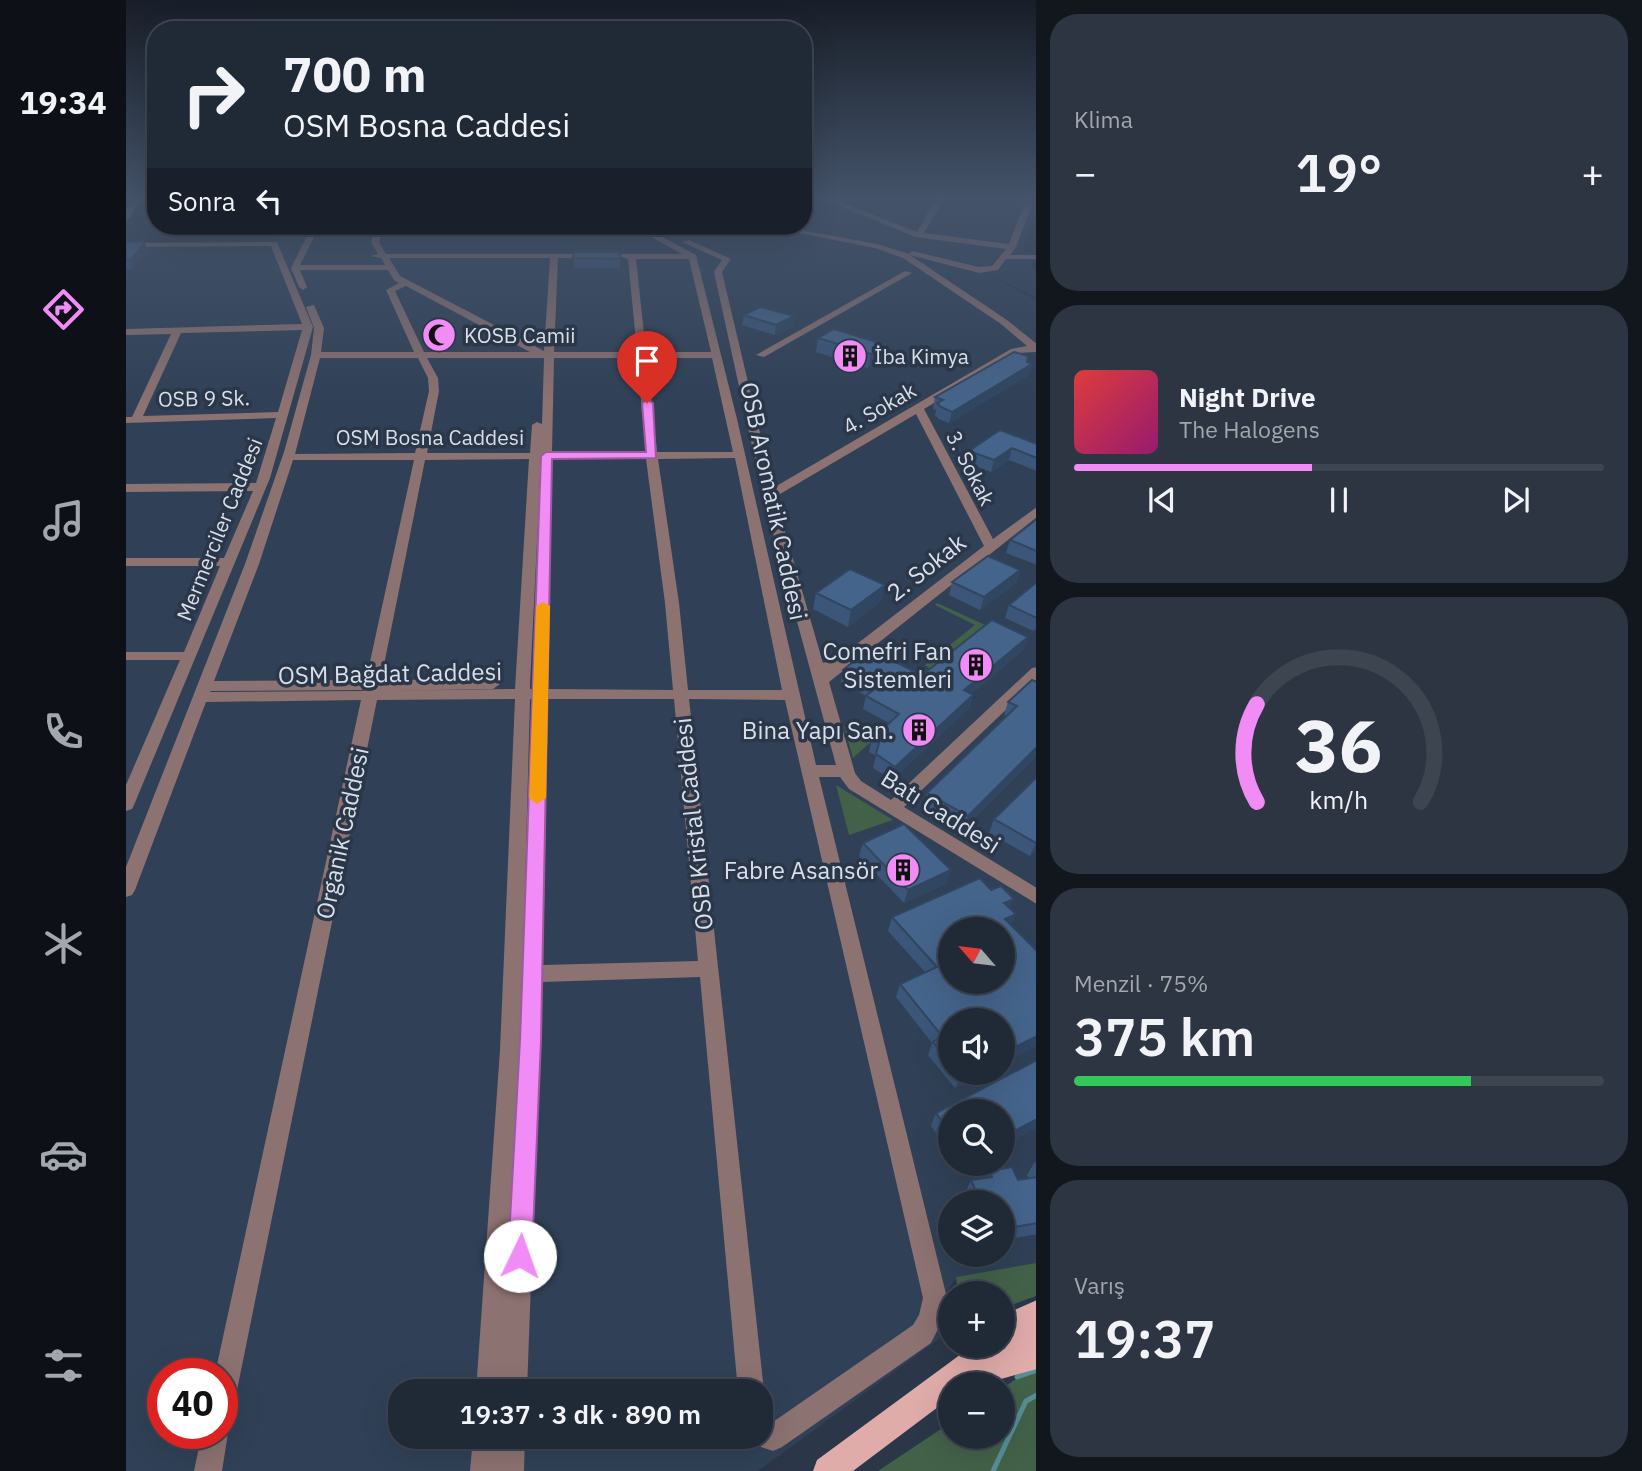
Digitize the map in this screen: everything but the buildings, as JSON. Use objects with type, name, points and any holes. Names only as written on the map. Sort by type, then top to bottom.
[{"type":"main road","points":[[1015,1324],[1036,1314]]},
{"type":"main road","points":[[960,1372],[992,1351],[1036,1335]]},
{"type":"main road","points":[[979,1372],[1036,1355]]},
{"type":"main road","points":[[955,1372],[969,1358]]},
{"type":"main road","points":[[828,1471],[938,1387]]},
{"type":"street","points":[[126,332],[307,327],[283,266]]},
{"type":"street","points":[[126,890],[252,564],[288,457],[316,355],[319,328],[295,268],[329,266]]},
{"type":"street","points":[[384,266],[401,284],[550,356]]},
{"type":"street","points":[[541,456],[550,356],[554,266]]},
{"type":"street","name":"OSB Kristal Caddesi","points":[[633,266],[680,690],[750,1379]]},
{"type":"street","name":"OSB Aromatik Caddesi","points":[[695,266],[740,456],[790,690],[934,1298],[931,1319],[922,1334],[773,1433]]},
{"type":"street","name":"Batı Caddesi","points":[[722,266],[718,271],[769,496],[845,771],[855,785],[1036,896]]},
{"type":"street","points":[[920,266],[1034,350]]},
{"type":"street","points":[[962,266],[979,270],[997,266]]},
{"type":"street","points":[[739,363],[761,355],[908,273],[924,268]]},
{"type":"street","name":"Organik Caddesi","points":[[231,1358],[435,385],[390,290],[401,284]]},
{"type":"street","points":[[444,307],[541,363],[541,456],[523,974],[514,1379]]},
{"type":"street","name":"Mermerciler Caddesi","points":[[126,805],[132,777],[172,695],[260,487],[307,327]]},
{"type":"street","points":[[131,419],[177,331]]},
{"type":"street","name":"4. Sokak","points":[[769,496],[1010,354],[1034,350]]},
{"type":"street","points":[[316,355],[717,355]]},
{"type":"street","name":"3. Sokak","points":[[918,408],[990,546]]},
{"type":"street","name":"OSB 9 Sk.","points":[[131,419],[283,415]]},
{"type":"street","name":"OSM Bosna Caddesi","points":[[288,457],[740,456]]},
{"type":"street","points":[[126,488],[260,487]]},
{"type":"street","name":"2. Sokak","points":[[818,675],[845,660],[1036,512]]},
{"type":"street","points":[[126,562],[228,562]]},
{"type":"street","points":[[126,656],[189,656]]},
{"type":"street","points":[[893,808],[1036,672]]},
{"type":"street","name":"OSM Bağdat Caddesi","points":[[172,695],[532,689],[790,690]]},
{"type":"street","points":[[810,771],[845,771]]},
{"type":"street","points":[[523,974],[708,970]]},
{"type":"street","points":[[490,1379],[523,974]]},
{"type":"street","points":[[208,1471],[212,1449]]},
{"type":"street","points":[[484,1471],[485,1449]]},
{"type":"street","points":[[510,1471],[511,1449]]},
{"type":"shaded area","points":[[126,266],[1032,266],[1036,272],[1036,297],[986,274],[1036,300],[1036,1263],[1015,1267],[1015,1190],[938,1190],[938,1267],[1015,1267],[956,1278],[954,1281],[938,1281],[938,1340],[758,1471],[126,1471]]},
{"type":"green space","points":[[937,603],[985,625],[920,680],[917,678],[929,668],[925,665],[975,625],[935,605]]},
{"type":"green space","points":[[848,725],[874,739],[853,758],[844,727]]},
{"type":"green space","points":[[836,785],[893,820],[849,835]]},
{"type":"green space","points":[[1036,1263],[1036,1296],[1015,1304],[1015,1281],[956,1281],[956,1277]]},
{"type":"green space","points":[[1029,1370],[1036,1370],[1036,1471],[878,1471],[938,1431],[938,1449],[1015,1449],[1015,1380]]},
{"type":"waterway","points":[[1017,1377],[1036,1370]]},
{"type":"waterway","points":[[993,1471],[1026,1401],[1036,1396]]},
{"type":"slow traffic","points":[[537,798],[543,606]]},
{"type":"place","name":"KOSB Camii","points":[[439,335]]},
{"type":"place","name":"İba Kimya","points":[[850,356]]},
{"type":"place","name":"Comefri Fan Sistemleri","points":[[976,665]]},
{"type":"place","name":"Bina Yapı San.","points":[[919,730]]},
{"type":"place","name":"Fabre Asansör","points":[[903,870]]},
{"type":"route","points":[[520,1256],[531,1040],[546,456],[652,455],[647,403]]}]
